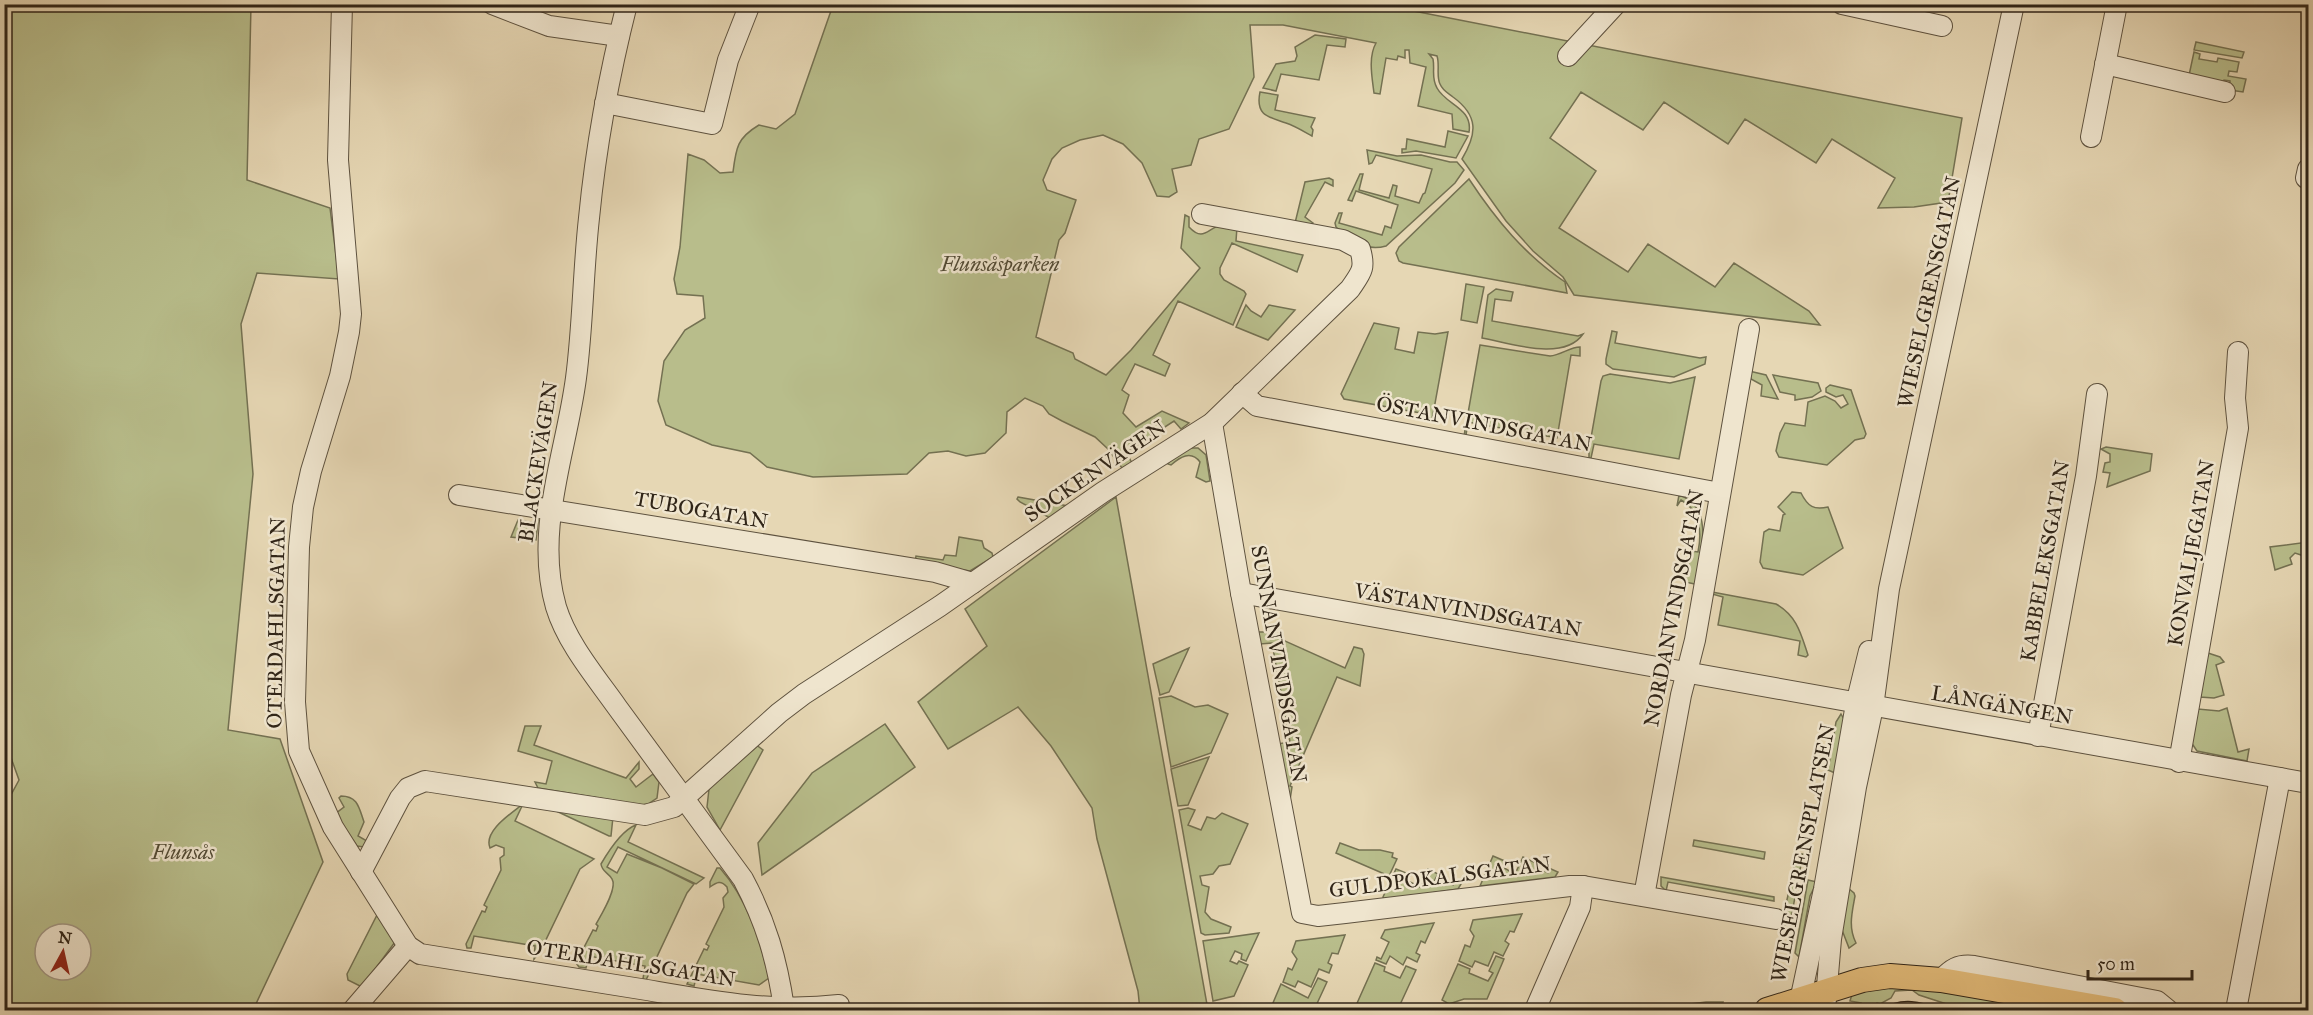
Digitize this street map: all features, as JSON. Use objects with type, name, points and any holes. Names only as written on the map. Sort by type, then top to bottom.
[{"type":"main road","points":[[1767,1011],[1826,1001],[1862,980],[1890,976],[1941,980],[2085,1006],[2120,1003]]},
{"type":"street","name":"OTERDAHLSGATAN","points":[[342,4],[338,160],[351,314],[340,376],[311,471],[303,507],[299,547],[295,702],[299,752],[333,827],[408,946],[420,954],[680,996],[785,1010],[839,1005]]},
{"type":"street","points":[[492,4],[549,26],[619,36]]},
{"type":"street","name":"BLACKEVÄGEN","points":[[627,4],[605,103],[588,221],[576,381],[551,509],[547,547],[549,576],[556,608],[567,632],[599,682],[742,879],[758,908],[777,964],[785,1010]]},
{"type":"street","points":[[605,103],[712,124],[728,60],[750,4]]},
{"type":"street","points":[[1568,56],[1617,4]]},
{"type":"street","points":[[1842,4],[1942,26]]},
{"type":"street","name":"WIESELGRENSGATAN","points":[[1864,706],[2014,4]]},
{"type":"street","points":[[2091,136],[2117,4]]},
{"type":"street","points":[[2105,64],[2225,92]]},
{"type":"street","name":"SOCKENVÄGEN","points":[[361,872],[400,798],[408,788],[425,781],[645,814],[674,807],[778,712],[940,606],[1103,492],[1212,423],[1350,289],[1364,267],[1364,260],[1360,249],[1342,240],[1202,214]]},
{"type":"street","name":"NORDANVINDSGATAN","points":[[1644,896],[1681,695],[1695,640],[1749,329]]},
{"type":"street","name":"KONVALJEGATAN","points":[[2179,762],[2238,428],[2235,398],[2238,352]]},
{"type":"street","name":"ÖSTANVINDSGATAN","points":[[1242,393],[1257,406],[1720,493]]},
{"type":"street","name":"KABBELEKSGATAN","points":[[2038,736],[2086,476],[2097,394]]},
{"type":"street","name":"SUNNANVINDSGATAN","points":[[1212,423],[1241,593],[1302,913]]},
{"type":"street","name":"TUBOGATAN","points":[[459,495],[935,572],[973,583]]},
{"type":"street","points":[[935,572],[939,578],[940,606]]},
{"type":"street","name":"VÄSTANVINDSGATAN","points":[[1241,593],[1596,658],[1687,672]]},
{"type":"street","name":"LÅNGÄNGEN","points":[[1687,672],[1864,706],[2308,783]]},
{"type":"street","name":"WIESELGRENSPLATSEN","points":[[1826,1001],[1831,939],[1856,788],[1864,706]]},
{"type":"street","name":"WIESELGRENSPLATSEN","points":[[1799,1005],[1864,706]]},
{"type":"street","points":[[2236,1011],[2280,778]]},
{"type":"street","points":[[1535,1011],[1580,908],[1583,886],[1776,918]]},
{"type":"street","name":"GULDPOKALSGATAN","points":[[1302,913],[1317,916],[1345,914],[1554,887],[1583,886]]},
{"type":"street","points":[[353,1011],[408,946]]},
{"type":"street","points":[[1941,980],[1952,968],[1967,965],[2120,1003],[2157,1002],[2168,1011]]},
{"type":"green space","name":"Flunsås","points":[[5,5],[251,5],[247,180],[330,208],[339,279],[257,273],[241,324],[253,474],[228,730],[280,739],[323,862],[253,1010],[5,1010],[5,806],[19,780],[5,741]]},
{"type":"green space","name":"Flunsåsparken","points":[[833,5],[1383,5],[1962,118],[1948,202],[1914,207],[1878,208],[1895,178],[1832,139],[1816,163],[1745,119],[1728,144],[1664,102],[1643,130],[1581,92],[1550,138],[1596,171],[1559,228],[1628,272],[1648,244],[1715,287],[1734,263],[1809,311],[1820,325],[1574,295],[1563,277],[1533,251],[1506,221],[1462,159],[1471,141],[1473,126],[1467,111],[1441,86],[1438,78],[1437,56],[1429,54],[1433,59],[1435,84],[1441,94],[1467,117],[1469,132],[1453,129],[1452,114],[1418,106],[1426,67],[1410,63],[1409,50],[1405,50],[1405,58],[1398,56],[1397,60],[1386,58],[1380,94],[1374,93],[1372,74],[1371,61],[1376,43],[1283,25],[1250,25],[1254,77],[1229,129],[1199,139],[1191,165],[1172,169],[1177,192],[1169,197],[1157,196],[1142,163],[1123,144],[1103,135],[1080,140],[1062,148],[1052,159],[1043,180],[1047,190],[1076,200],[1065,233],[1059,240],[1036,337],[1073,353],[1075,359],[1106,375],[1131,350],[1200,268],[1181,248],[1185,215],[1189,217],[1189,227],[1199,234],[1222,225],[1237,227],[1236,241],[1303,255],[1297,272],[1232,243],[1220,268],[1220,274],[1224,280],[1246,294],[1233,325],[1178,301],[1153,355],[1170,364],[1165,376],[1135,364],[1122,390],[1129,395],[1123,413],[1136,427],[1162,411],[1189,423],[1181,429],[1174,421],[1126,452],[1132,463],[1122,468],[1108,449],[1095,437],[1049,414],[1043,406],[1025,398],[1007,412],[1006,433],[985,453],[966,456],[948,451],[929,453],[907,474],[813,477],[767,467],[750,453],[712,445],[666,425],[658,401],[664,361],[685,330],[705,318],[703,296],[677,294],[674,279],[680,247],[688,154],[704,160],[720,173],[733,172],[739,144],[746,134],[759,125],[776,129],[795,114]]},
{"type":"green space","points":[[1315,35],[1346,39],[1345,47],[1327,45],[1319,80],[1281,74],[1276,91],[1263,88],[1276,64],[1295,61],[1297,56],[1295,47]]},
{"type":"green space","points":[[2196,42],[2244,52],[2242,58],[2194,50]]},
{"type":"green space","points":[[2194,52],[2200,54],[2199,59],[2217,62],[2218,58],[2239,62],[2237,72],[2229,71],[2228,76],[2246,79],[2243,92],[2230,90],[2230,81],[2224,80],[2221,87],[2188,80]]},
{"type":"green space","points":[[1260,92],[1278,95],[1275,110],[1315,118],[1311,127],[1312,136],[1265,114],[1260,106]]},
{"type":"green space","points":[[1448,131],[1468,136],[1456,158],[1416,151],[1402,153],[1402,149],[1406,149],[1407,139],[1445,147]]},
{"type":"green space","points":[[1367,150],[1397,156],[1421,155],[1457,162],[1464,170],[1455,183],[1386,246],[1365,246],[1336,227],[1335,223],[1339,213],[1342,213],[1339,223],[1382,235],[1385,226],[1391,228],[1398,205],[1356,191],[1352,201],[1348,200],[1360,174],[1363,174],[1359,190],[1389,198],[1393,185],[1397,186],[1395,196],[1419,203],[1425,193],[1432,169],[1376,155],[1369,164]]},
{"type":"green space","points":[[1329,178],[1333,180],[1333,186],[1325,182],[1305,217],[1313,223],[1311,225],[1295,223],[1305,182]]},
{"type":"green space","points":[[1469,179],[1512,236],[1550,272],[1565,282],[1567,293],[1399,261],[1396,253],[1399,247]]},
{"type":"green space","points":[[1466,284],[1484,287],[1477,323],[1461,320]]},
{"type":"green space","points":[[1496,289],[1513,292],[1511,301],[1495,299],[1492,321],[1578,336],[1583,334],[1574,342],[1563,347],[1550,349],[1482,338],[1488,295]]},
{"type":"green space","points":[[1246,305],[1261,317],[1269,305],[1295,310],[1268,340],[1236,327]]},
{"type":"green space","points":[[1374,323],[1399,328],[1395,349],[1414,353],[1418,332],[1435,334],[1448,332],[1432,420],[1429,420],[1426,414],[1344,399],[1341,394]]},
{"type":"green space","points":[[1612,331],[1617,332],[1615,343],[1700,358],[1706,357],[1705,364],[1674,377],[1613,369],[1606,364]]},
{"type":"green space","points":[[1480,345],[1550,356],[1580,347],[1580,356],[1571,355],[1557,438],[1468,422],[1464,436]]},
{"type":"green space","points":[[1749,371],[1766,375],[1778,399],[1761,396],[1762,385],[1751,379]]},
{"type":"green space","points":[[1610,374],[1670,383],[1695,377],[1679,459],[1594,444],[1589,459],[1601,381],[1603,376]]},
{"type":"green space","points":[[1773,375],[1818,383],[1821,391],[1812,397],[1795,400],[1795,395],[1780,392]]},
{"type":"green space","points":[[1830,385],[1851,390],[1866,434],[1864,438],[1855,440],[1827,465],[1779,457],[1776,451],[1785,423],[1805,426],[1808,402],[1825,396],[1835,401],[1841,408],[1848,404],[1843,395],[1836,397],[1826,392],[1826,388]]},
{"type":"green space","points":[[2106,447],[2152,454],[2150,471],[2107,487],[2110,473],[2103,472],[2105,463],[2110,462],[2110,454],[2101,449]]},
{"type":"green space","points":[[1189,448],[1198,448],[1206,455],[1210,481],[1206,482],[1196,477],[1200,462],[1193,456],[1186,456],[1171,465],[1168,464]]},
{"type":"green space","points":[[1792,492],[1801,493],[1806,502],[1812,506],[1828,507],[1843,548],[1803,575],[1763,568],[1760,562],[1764,532],[1769,529],[1780,531],[1785,514],[1778,507]]},
{"type":"green space","points":[[1679,495],[1691,501],[1702,521],[1702,547],[1695,584],[1685,582],[1691,551],[1698,552],[1700,530],[1693,510],[1681,500],[1677,506]]},
{"type":"green space","points":[[1018,497],[1068,506],[1050,518],[1020,502]]},
{"type":"green space","points":[[1116,497],[1208,1010],[1140,1010],[1138,991],[1097,839],[1092,808],[1051,746],[1018,707],[948,749],[918,702],[987,646],[965,609]]},
{"type":"green space","points":[[538,513],[536,540],[511,537],[518,520],[536,523]]},
{"type":"green space","points":[[959,537],[982,541],[984,548],[992,553],[993,557],[970,571],[915,562],[916,556],[943,560],[945,555],[956,556]]},
{"type":"green space","points":[[2308,542],[2308,555],[2304,559],[2295,553],[2290,558],[2292,564],[2275,570],[2270,547]]},
{"type":"green space","points":[[1712,592],[1776,604],[1794,620],[1808,655],[1806,657],[1798,655],[1800,641],[1718,625],[1723,597],[1712,594]]},
{"type":"green space","points":[[1257,632],[1265,632],[1345,668],[1354,647],[1362,649],[1364,654],[1360,686],[1337,677],[1290,786],[1292,787],[1290,800],[1277,744],[1290,742],[1272,643],[1260,644]]},
{"type":"green space","points":[[1189,648],[1169,692],[1160,695],[1153,664]]},
{"type":"green space","points":[[2208,653],[2220,657],[2224,662],[2216,665],[2224,695],[2214,698],[2200,697]]},
{"type":"green space","points":[[1171,696],[1195,707],[1208,705],[1228,714],[1211,753],[1171,767],[1159,698]]},
{"type":"green space","points":[[2227,708],[2238,752],[2249,749],[2247,761],[2197,751],[2191,742],[2198,709],[2219,711]]},
{"type":"green space","points":[[1841,714],[1845,721],[1837,774],[1828,770],[1836,722]]},
{"type":"green space","points":[[885,724],[915,767],[762,875],[758,843],[812,773]]},
{"type":"green space","points":[[525,726],[541,726],[534,745],[626,778],[639,762],[639,769],[630,779],[636,787],[653,774],[659,782],[657,798],[648,804],[641,805],[538,788],[535,782],[546,784],[552,761],[518,751]]},
{"type":"green space","points":[[755,744],[763,750],[720,830],[707,807],[709,789]]},
{"type":"green space","points":[[1209,757],[1188,805],[1178,806],[1171,769]]},
{"type":"green space","points":[[341,796],[351,798],[359,808],[364,822],[358,836],[367,841],[364,847],[357,846],[335,814],[344,807],[339,798]]},
{"type":"green space","points":[[523,804],[515,821],[594,859],[580,869],[541,950],[534,959],[535,946],[474,936],[471,948],[467,948],[466,944],[482,911],[485,912],[487,907],[484,905],[501,870],[500,858],[504,855],[504,848],[496,845],[490,848],[491,835],[506,817]]},
{"type":"green space","points":[[1188,808],[1195,810],[1188,825],[1201,830],[1207,817],[1215,819],[1222,813],[1248,824],[1230,864],[1219,866],[1213,874],[1200,876],[1202,885],[1209,887],[1205,912],[1211,919],[1231,927],[1229,933],[1205,935],[1201,933],[1179,810]]},
{"type":"green space","points":[[552,809],[613,817],[611,836],[609,836]]},
{"type":"green space","points":[[636,825],[628,842],[704,878],[696,884],[618,847],[607,867],[617,873],[627,854],[694,884],[687,893],[646,980],[643,979],[645,966],[589,956],[586,968],[579,967],[576,963],[593,930],[596,931],[598,926],[596,924],[613,889],[612,879],[601,864],[621,836]]},
{"type":"green space","points":[[1694,840],[1765,852],[1764,859],[1693,846]]},
{"type":"green space","points":[[1340,843],[1359,850],[1380,850],[1393,853],[1392,857],[1397,859],[1389,876],[1336,853]]},
{"type":"green space","points":[[1797,854],[1803,854],[1790,924],[1781,927]]},
{"type":"green space","points":[[1493,856],[1507,862],[1504,868],[1515,874],[1523,857],[1540,865],[1539,868],[1548,873],[1551,869],[1558,872],[1555,877],[1480,886]]},
{"type":"green space","points":[[717,868],[720,868],[738,893],[757,934],[769,978],[759,985],[697,974],[694,986],[687,984],[704,949],[707,950],[709,946],[706,944],[724,907],[723,898],[728,892],[727,887],[721,883],[710,887]]},
{"type":"green space","points":[[1396,869],[1411,875],[1406,880],[1420,887],[1428,869],[1438,874],[1432,885],[1434,886],[1440,875],[1443,876],[1442,879],[1453,885],[1455,881],[1461,884],[1458,889],[1384,900],[1383,897]]},
{"type":"green space","points":[[1661,877],[1774,897],[1774,901],[1668,882],[1666,891],[1661,886]]},
{"type":"green space","points":[[1808,880],[1817,882],[1810,896],[1799,957],[1795,953]]},
{"type":"green space","points":[[1848,888],[1855,896],[1851,926],[1856,943],[1849,948],[1842,930]]},
{"type":"green space","points":[[1522,914],[1514,932],[1510,931],[1505,941],[1509,944],[1503,956],[1494,952],[1488,966],[1475,961],[1472,967],[1459,961],[1465,945],[1470,947],[1474,936],[1470,930],[1473,920]]},
{"type":"green space","points":[[377,915],[395,942],[362,987],[348,980],[347,974]]},
{"type":"green space","points":[[1434,923],[1425,943],[1421,941],[1416,953],[1420,955],[1417,962],[1407,957],[1403,965],[1390,956],[1386,964],[1376,960],[1377,957],[1381,959],[1389,942],[1381,938],[1385,930]]},
{"type":"green space","points":[[1259,933],[1246,961],[1241,959],[1242,954],[1235,951],[1230,961],[1237,964],[1239,961],[1248,965],[1234,996],[1213,1001],[1203,941]]},
{"type":"green space","points":[[1345,935],[1338,954],[1332,953],[1328,963],[1332,965],[1329,973],[1319,969],[1311,987],[1298,981],[1295,987],[1283,982],[1288,968],[1292,970],[1297,959],[1292,952],[1296,941]]},
{"type":"green space","points":[[1496,956],[1504,959],[1487,999],[1464,999],[1449,1004],[1442,1000],[1458,964],[1470,969],[1469,973],[1488,981],[1493,973],[1489,971]]},
{"type":"green space","points":[[1375,963],[1385,967],[1384,971],[1400,978],[1406,966],[1416,970],[1398,1009],[1354,1010]]},
{"type":"green space","points":[[1318,978],[1327,982],[1314,1010],[1270,1010],[1281,984],[1308,998]]},
{"type":"green space","points":[[1893,985],[2064,1010],[1965,1010],[1919,995],[1912,990],[1895,991],[1891,998],[1869,1009],[1861,1003],[1850,1001],[1853,991]]},
{"type":"green space","points":[[1723,1002],[1722,1006],[1710,1010],[1643,1010]]},
{"type":"tram line","points":[[1880,1010],[1904,1002],[1919,1003],[1944,1010]]}]
